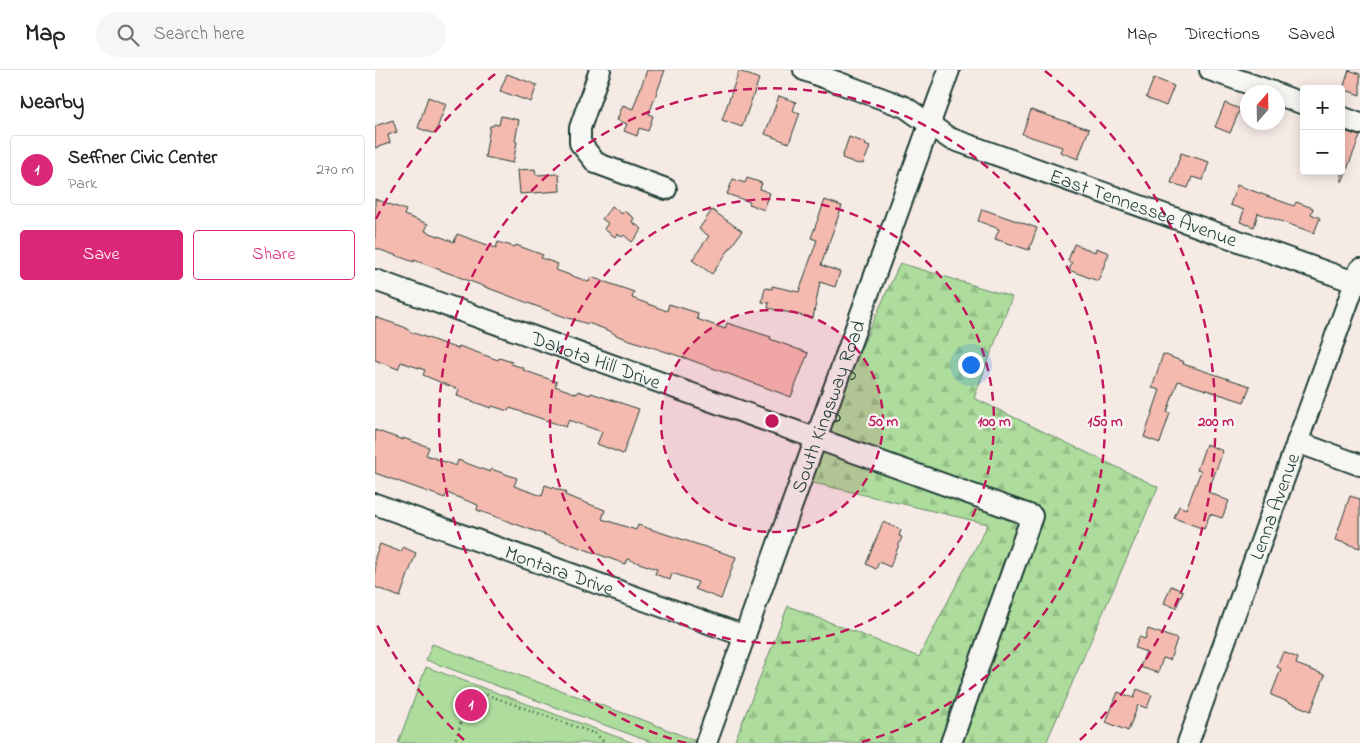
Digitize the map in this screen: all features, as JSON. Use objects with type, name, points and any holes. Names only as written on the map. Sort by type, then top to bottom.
[{"type":"street","points":[[600,70],[580,128],[580,143],[596,163],[666,189]]},
{"type":"street","name":"East Tennessee Avenue","points":[[804,70],[905,107],[949,138],[1358,278]]},
{"type":"street","name":"South Kingsway Road","points":[[706,743],[949,70]]},
{"type":"street","points":[[1211,70],[1253,85]]},
{"type":"street","points":[[1285,97],[1300,103]]},
{"type":"street","points":[[1345,118],[1360,124]]},
{"type":"street","name":"Lenna Avenue","points":[[1188,743],[1358,278]]},
{"type":"street","name":"Dakota Hill Drive","points":[[375,280],[1032,516],[951,743]]},
{"type":"street","points":[[1297,442],[1360,465]]},
{"type":"street","name":"Montara Drive","points":[[375,504],[745,636]]},
{"type":"path","points":[[454,743],[469,701],[477,694],[485,694],[595,734],[605,743]]},
{"type":"green space","points":[[900,263],[1012,297],[974,398],[1158,487],[1046,743],[734,743],[788,606],[919,657],[988,524],[801,480]]},
{"type":"green space","points":[[432,644],[651,723],[698,742],[654,743],[426,660]]},
{"type":"green space","points":[[426,667],[634,743],[398,743]]},
{"type":"building","points":[[647,70],[665,70],[649,114],[653,116],[648,131],[639,128],[637,136],[624,131],[627,124],[617,120],[623,105],[633,109]]},
{"type":"building","points":[[1349,70],[1360,74],[1360,95],[1345,90],[1344,85]]},
{"type":"building","points":[[739,71],[759,79],[742,127],[722,120]]},
{"type":"building","points":[[507,74],[537,85],[531,102],[500,91]]},
{"type":"building","points":[[1154,78],[1174,86],[1166,106],[1146,98]]},
{"type":"building","points":[[779,96],[796,102],[793,111],[800,113],[789,143],[765,134]]},
{"type":"building","points":[[428,97],[446,104],[435,134],[418,128]]},
{"type":"building","points":[[1225,103],[1240,109],[1230,133],[1215,127]]},
{"type":"building","points":[[1031,110],[1089,129],[1078,159],[1060,152],[1062,147],[1022,134]]},
{"type":"building","points":[[501,116],[519,120],[513,163],[485,157],[490,126],[494,124],[499,125]]},
{"type":"building","points":[[393,120],[397,132],[388,135],[390,143],[375,148],[375,126]]},
{"type":"building","points":[[1345,131],[1360,136],[1345,174]]},
{"type":"building","points":[[849,137],[866,143],[865,145],[870,147],[863,164],[842,158]]},
{"type":"building","points":[[1181,153],[1209,162],[1203,180],[1192,177],[1188,188],[1171,183]]},
{"type":"building","points":[[535,169],[536,175],[559,174],[560,191],[520,194],[518,170]]},
{"type":"building","points":[[1341,175],[1345,175],[1342,182]]},
{"type":"building","points":[[747,178],[762,183],[760,189],[770,193],[764,210],[749,204],[750,202],[727,194],[733,179],[745,183]]},
{"type":"building","points":[[1237,185],[1294,206],[1296,202],[1313,208],[1311,214],[1320,218],[1314,233],[1258,213],[1254,227],[1240,222],[1244,210],[1230,205]]},
{"type":"building","points":[[375,199],[406,210],[404,215],[428,224],[425,231],[454,242],[457,234],[496,248],[498,242],[515,247],[516,245],[543,255],[541,258],[558,264],[556,270],[589,282],[591,277],[634,292],[632,298],[667,311],[669,304],[698,313],[697,319],[725,329],[727,323],[771,337],[770,339],[808,353],[791,397],[688,359],[618,336],[588,323],[565,317],[414,260],[414,262],[375,248]]},
{"type":"building","points":[[825,200],[842,206],[821,265],[840,272],[835,287],[820,282],[813,318],[768,308],[769,303],[762,302],[765,288],[772,289],[772,286],[799,292],[817,240],[811,238]]},
{"type":"building","points":[[612,206],[622,214],[624,211],[634,218],[632,222],[642,229],[632,242],[624,235],[622,237],[617,234],[615,237],[604,229],[608,223],[602,219]]},
{"type":"building","points":[[982,209],[1037,228],[1029,250],[995,239],[999,229],[978,221]]},
{"type":"building","points":[[712,210],[742,231],[712,274],[692,260],[709,236],[699,229]]},
{"type":"building","points":[[1074,244],[1095,252],[1096,248],[1109,253],[1098,281],[1069,270],[1072,263],[1068,261]]},
{"type":"building","points":[[375,317],[458,349],[459,346],[498,360],[499,358],[512,362],[511,364],[524,368],[523,370],[557,382],[555,386],[577,394],[578,391],[590,395],[591,393],[639,409],[623,454],[597,444],[602,432],[569,420],[566,427],[510,408],[508,411],[492,406],[491,408],[457,396],[459,390],[423,375],[425,370],[401,362],[398,369],[375,360]]},
{"type":"building","points":[[1163,354],[1184,362],[1183,364],[1250,386],[1244,402],[1178,381],[1167,412],[1170,413],[1160,443],[1144,437],[1160,390],[1152,388]]},
{"type":"building","points":[[375,430],[429,447],[426,455],[456,466],[458,460],[490,472],[491,469],[517,478],[514,486],[542,496],[545,485],[566,492],[565,495],[605,510],[602,519],[636,530],[638,525],[736,557],[721,599],[695,589],[698,582],[672,573],[670,580],[655,574],[657,569],[627,559],[625,564],[477,510],[478,505],[447,493],[445,498],[375,473]]},
{"type":"building","points":[[1206,444],[1223,451],[1208,492],[1229,501],[1222,518],[1210,514],[1204,529],[1174,518],[1179,506],[1186,509],[1201,471],[1197,470]]},
{"type":"building","points":[[1350,496],[1360,499],[1360,548],[1335,540]]},
{"type":"building","points":[[883,522],[901,530],[899,536],[902,537],[890,567],[879,562],[876,569],[866,564]]},
{"type":"building","points":[[380,544],[401,552],[403,547],[416,553],[400,597],[375,587],[375,557]]},
{"type":"building","points":[[1171,586],[1183,591],[1176,608],[1164,603]]},
{"type":"building","points":[[1148,629],[1177,639],[1170,660],[1163,658],[1158,673],[1140,667],[1146,652],[1135,648],[1139,637],[1145,639]]},
{"type":"building","points":[[1283,652],[1298,658],[1296,664],[1325,675],[1311,711],[1271,695],[1281,669],[1277,667]]},
{"type":"building","points":[[1137,689],[1152,695],[1147,708],[1138,705],[1128,731],[1106,722],[1118,692],[1134,698]]},
{"type":"place","name":"Seffner Civic Center","points":[[471,705]]}]
